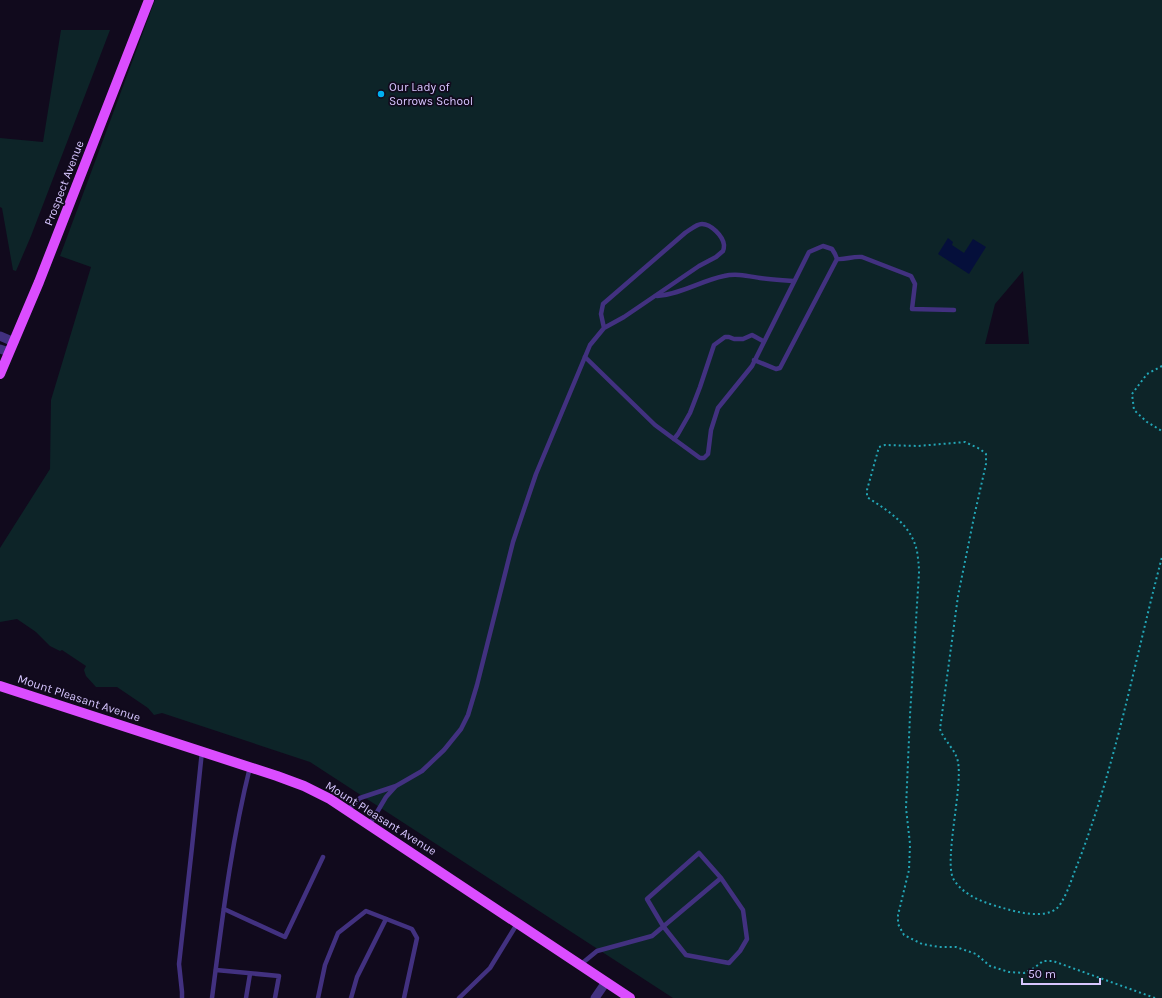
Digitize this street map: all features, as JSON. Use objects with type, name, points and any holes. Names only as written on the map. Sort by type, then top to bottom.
[{"type":"main road","name":"Prospect Avenue","points":[[0,374],[5,351],[14,342],[40,282],[149,0]]},
{"type":"main road","name":"Mount Pleasant Avenue","points":[[0,686],[304,786],[330,799],[370,824],[630,998]]},
{"type":"street","points":[[0,336],[14,342]]},
{"type":"street","points":[[595,998],[606,982]]},
{"type":"lane","points":[[348,810],[360,798],[396,786],[422,771],[444,750],[461,729],[468,714],[513,542],[536,474],[590,345],[604,328],[624,317],[723,251],[724,244],[717,232],[711,227],[702,224],[694,227],[627,282],[603,304],[601,314],[604,328]]},
{"type":"lane","points":[[585,356],[655,425],[700,458],[704,458],[708,454],[711,430],[718,408],[752,366],[754,360],[763,341],[809,252],[823,246],[832,248],[837,259],[780,368],[776,369],[754,360]]},
{"type":"lane","points":[[837,259],[862,257],[911,276],[915,284],[912,309],[954,310]]},
{"type":"lane","points":[[655,296],[680,292],[710,280],[738,274],[776,280],[794,281]]},
{"type":"lane","points":[[674,439],[693,406],[714,346],[725,337],[743,339],[752,335],[763,341]]},
{"type":"lane","points":[[182,998],[179,964],[202,752]]},
{"type":"lane","points":[[212,998],[224,909],[241,803],[250,767]]},
{"type":"lane","points":[[370,824],[386,797],[396,786]]},
{"type":"lane","points":[[698,853],[721,878],[743,910],[747,939],[740,951],[729,962],[686,955],[663,926],[647,899],[698,853]]},
{"type":"lane","points":[[224,909],[285,937],[323,857]]},
{"type":"lane","points":[[580,965],[597,951],[652,936],[721,878]]},
{"type":"lane","points":[[318,998],[325,965],[338,933],[366,911],[412,929],[417,938],[404,998]]},
{"type":"lane","points":[[352,998],[357,977],[386,919]]},
{"type":"lane","points":[[459,998],[490,968],[518,922]]},
{"type":"lane","points":[[216,970],[279,976],[274,998]]},
{"type":"lane","points":[[246,998],[250,974]]},
{"type":"path","points":[[1162,366],[1147,374],[1132,394],[1134,410],[1147,422],[1162,431]]},
{"type":"path","points":[[1155,998],[1053,961],[1043,961],[1024,973],[1009,972],[990,966],[976,954],[956,947],[939,947],[922,944],[904,936],[898,924],[898,920],[909,870],[910,850],[906,808],[919,572],[917,550],[910,532],[899,519],[867,497],[867,490],[879,447],[885,445],[918,446],[965,442],[980,449],[986,454],[986,464],[975,510],[958,596],[940,729],[956,756],[958,763],[959,781],[950,861],[952,879],[965,892],[988,904],[1024,914],[1043,914],[1056,909],[1065,895],[1084,850],[1107,779],[1162,557]]},
{"type":"green space","points":[[155,0],[1162,0],[1162,998],[673,998],[310,762],[162,713],[154,715],[148,708],[117,687],[96,687],[86,676],[84,670],[86,666],[62,650],[60,651],[50,646],[36,632],[17,619],[0,622],[0,548],[50,469],[51,400],[91,267],[60,256]],"holes":[[[1023,271],[1029,344],[985,344],[995,304]]]},
{"type":"green space","points":[[61,30],[110,30],[31,236],[16,271],[13,270],[2,208],[0,207],[0,138],[43,142]]},
{"type":"shaded area","points":[[948,238],[953,242],[952,245],[964,253],[973,239],[986,247],[969,274],[938,254]]},
{"type":"place","name":"Our Lady of Sorrows School","points":[[381,94]]}]
